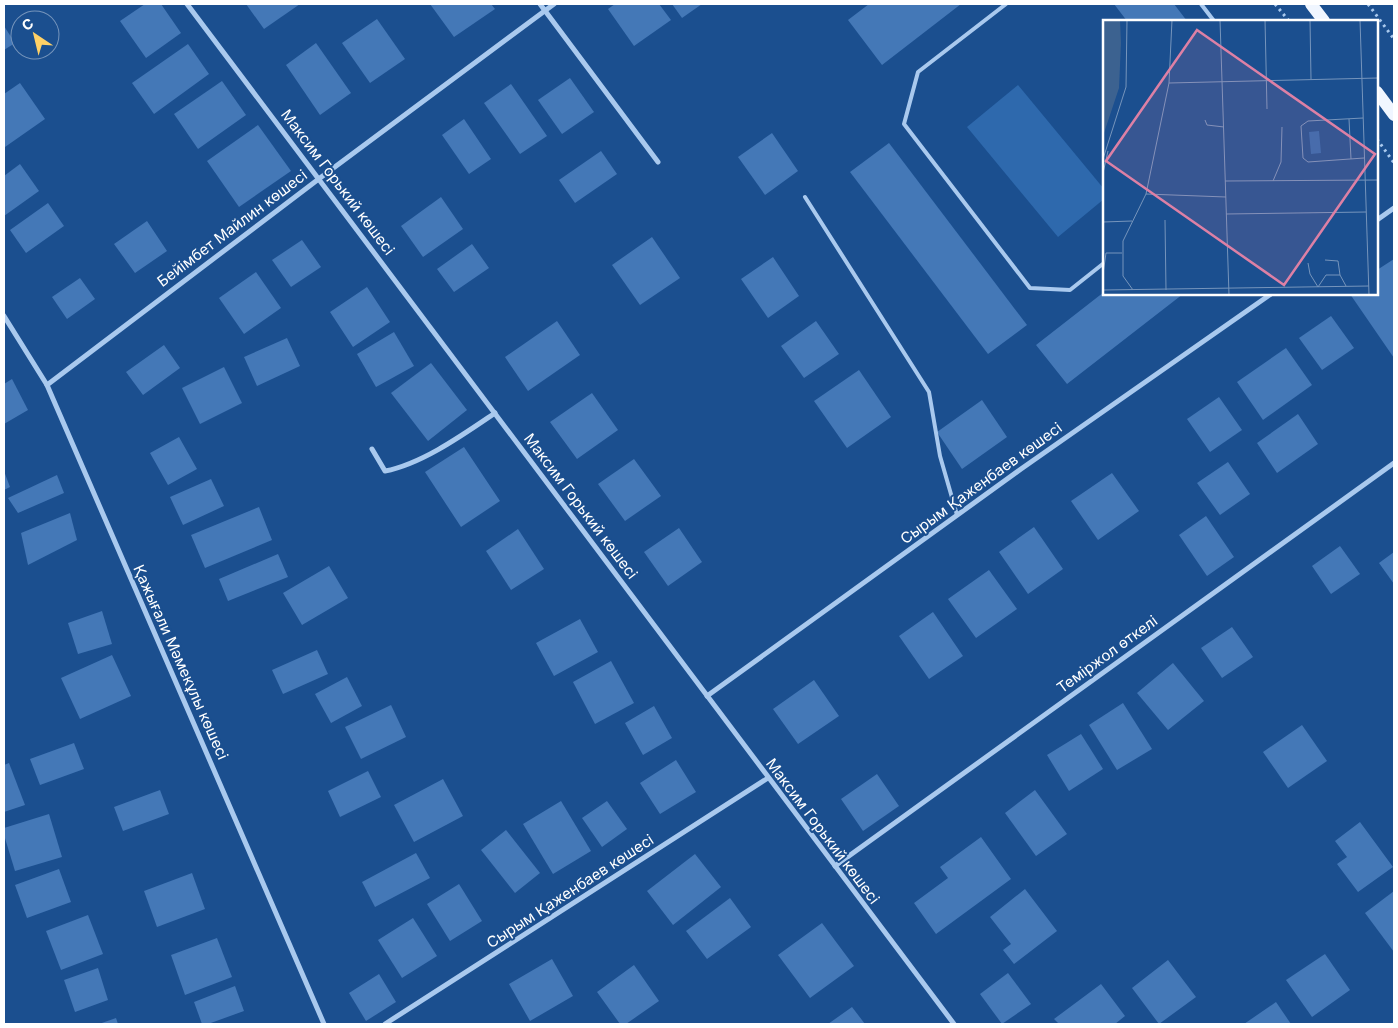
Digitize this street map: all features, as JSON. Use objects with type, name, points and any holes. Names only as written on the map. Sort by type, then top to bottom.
[{"type":"main road","points":[[1311,4],[1323,20]]},
{"type":"main road","points":[[1378,93],[1394,115]]},
{"type":"street","name":"Максим Горький көшесі","points":[[187,4],[320,178],[954,1024]]},
{"type":"street","points":[[540,4],[658,162]]},
{"type":"street","name":"Бейімбет Майлин көшесі","points":[[47,385],[554,4]]},
{"type":"street","points":[[1378,219],[1394,208]]},
{"type":"street","name":"Сырым Қаженбаев көшесі","points":[[707,696],[1270,295]]},
{"type":"street","name":"Қажығали Мәмекұлы көшесі","points":[[4,316],[47,385],[324,1024]]},
{"type":"street","points":[[372,450],[385,471],[400,468],[455,439],[495,413]]},
{"type":"street","name":"Теміржол өткелі","points":[[835,866],[1394,463]]},
{"type":"street","name":"Сырым Қаженбаев көшесі","points":[[385,1024],[768,778]]},
{"type":"lane","points":[[1006,4],[918,72],[904,124],[1030,288],[1070,290],[1103,264]]},
{"type":"lane","points":[[1201,4],[1213,20]]},
{"type":"lane","points":[[805,197],[929,392],[940,456],[957,516]]},
{"type":"path","points":[[1276,4],[1288,20]]},
{"type":"path","points":[[1368,4],[1394,39]]},
{"type":"path","points":[[1378,140],[1394,163]]},
{"type":"shaded area","points":[[1018,85],[1103,188],[1103,200],[1058,237],[967,127]]},
{"type":"building","points":[[145,4],[161,4],[181,33],[146,58],[120,21]]},
{"type":"building","points":[[246,4],[300,4],[264,29]]},
{"type":"building","points":[[430,4],[491,4],[495,9],[454,37]]},
{"type":"building","points":[[615,4],[659,4],[671,20],[634,46],[608,9]]},
{"type":"building","points":[[672,4],[702,4],[682,18]]},
{"type":"building","points":[[869,4],[961,4],[882,65],[848,20]]},
{"type":"building","points":[[1114,4],[1174,4],[1186,20],[1126,20]]},
{"type":"building","points":[[377,19],[405,59],[370,83],[342,43]]},
{"type":"building","points":[[4,26],[10,35],[10,46],[4,50]]},
{"type":"building","points":[[316,43],[351,93],[320,115],[286,65]]},
{"type":"building","points":[[188,44],[209,74],[154,114],[132,83]]},
{"type":"building","points":[[570,78],[594,112],[562,134],[538,100]]},
{"type":"building","points":[[222,81],[246,115],[198,149],[174,114]]},
{"type":"building","points":[[20,83],[45,119],[5,147],[4,94]]},
{"type":"building","points":[[511,84],[547,136],[520,154],[484,103]]},
{"type":"building","points":[[464,119],[491,159],[469,174],[442,135]]},
{"type":"building","points":[[258,125],[291,171],[239,207],[207,161]]},
{"type":"building","points":[[772,133],[798,171],[765,195],[738,157]]},
{"type":"building","points":[[889,143],[1027,325],[988,354],[850,172]]},
{"type":"building","points":[[601,151],[617,174],[575,203],[559,180]]},
{"type":"building","points":[[20,164],[39,191],[4,216],[4,176]]},
{"type":"building","points":[[441,197],[463,229],[423,257],[401,226]]},
{"type":"building","points":[[48,203],[64,226],[26,253],[10,230]]},
{"type":"building","points":[[147,221],[167,251],[135,273],[114,244]]},
{"type":"building","points":[[652,237],[680,278],[640,305],[612,265]]},
{"type":"building","points":[[302,240],[321,267],[291,287],[272,260]]},
{"type":"building","points":[[472,244],[489,268],[454,292],[437,269]]},
{"type":"building","points":[[773,257],[799,296],[768,318],[741,279]]},
{"type":"building","points":[[1394,259],[1394,358],[1351,295],[1378,295],[1378,269]]},
{"type":"building","points":[[256,272],[281,308],[244,334],[219,298]]},
{"type":"building","points":[[80,278],[95,299],[67,319],[52,297]]},
{"type":"building","points":[[367,287],[390,322],[353,347],[330,312]]},
{"type":"building","points":[[1103,293],[1103,295],[1182,295],[1067,384],[1036,345]]},
{"type":"building","points":[[1331,316],[1354,348],[1322,370],[1299,338]]},
{"type":"building","points":[[557,321],[580,355],[528,391],[505,357]]},
{"type":"building","points":[[816,321],[839,354],[804,378],[781,346]]},
{"type":"building","points":[[394,332],[414,366],[376,387],[357,354]]},
{"type":"building","points":[[287,338],[300,366],[257,386],[244,357]]},
{"type":"building","points":[[164,345],[180,368],[143,395],[126,372]]},
{"type":"building","points":[[1286,348],[1312,385],[1263,420],[1237,382]]},
{"type":"building","points":[[431,363],[467,410],[428,441],[391,393]]},
{"type":"building","points":[[224,367],[242,403],[200,424],[182,388]]},
{"type":"building","points":[[859,370],[891,417],[847,448],[814,401]]},
{"type":"building","points":[[12,379],[28,410],[4,424],[4,384]]},
{"type":"building","points":[[592,393],[618,430],[577,459],[550,422]]},
{"type":"building","points":[[1219,397],[1242,430],[1210,452],[1187,419]]},
{"type":"building","points":[[982,400],[1007,437],[962,469],[937,432]]},
{"type":"building","points":[[1298,414],[1318,444],[1277,473],[1257,443]]},
{"type":"building","points":[[179,437],[197,469],[168,485],[150,453]]},
{"type":"building","points":[[464,447],[500,501],[461,527],[425,472]]},
{"type":"building","points":[[634,459],[661,496],[625,521],[598,484]]},
{"type":"building","points":[[1228,462],[1250,494],[1220,515],[1197,483]]},
{"type":"building","points":[[4,471],[10,487],[4,490]]},
{"type":"building","points":[[1112,473],[1139,511],[1098,540],[1071,501]]},
{"type":"building","points":[[57,475],[64,493],[18,513],[8,498]]},
{"type":"building","points":[[211,479],[224,506],[183,525],[170,497]]},
{"type":"building","points":[[259,507],[272,540],[205,568],[191,535]]},
{"type":"building","points":[[70,513],[77,540],[28,565],[21,533]]},
{"type":"building","points":[[1206,516],[1234,557],[1207,576],[1179,535]]},
{"type":"building","points":[[1034,527],[1063,569],[1028,594],[999,552]]},
{"type":"building","points":[[679,528],[702,562],[668,586],[644,552]]},
{"type":"building","points":[[518,529],[544,569],[511,590],[486,551]]},
{"type":"building","points":[[1340,546],[1360,574],[1331,594],[1312,566]]},
{"type":"building","points":[[1394,552],[1394,584],[1379,563]]},
{"type":"building","points":[[278,554],[288,577],[228,601],[219,579]]},
{"type":"building","points":[[329,566],[348,598],[302,625],[283,593]]},
{"type":"building","points":[[989,570],[1017,609],[976,638],[948,599]]},
{"type":"building","points":[[102,611],[112,644],[78,654],[68,623]]},
{"type":"building","points":[[933,612],[963,656],[929,679],[899,636]]},
{"type":"building","points":[[580,619],[598,652],[554,676],[536,643]]},
{"type":"building","points":[[1232,627],[1253,657],[1222,678],[1201,648]]},
{"type":"building","points":[[317,650],[328,674],[283,694],[272,670]]},
{"type":"building","points":[[112,655],[131,696],[80,719],[61,678]]},
{"type":"building","points":[[611,661],[634,703],[595,724],[573,682]]},
{"type":"building","points":[[1173,663],[1204,701],[1168,730],[1137,693]]},
{"type":"building","points":[[347,677],[362,706],[331,723],[315,694]]},
{"type":"building","points":[[814,680],[839,716],[798,744],[773,709]]},
{"type":"building","points":[[1123,703],[1152,749],[1117,770],[1089,725]]},
{"type":"building","points":[[391,705],[406,737],[361,759],[345,727]]},
{"type":"building","points":[[654,706],[672,738],[643,755],[625,723]]},
{"type":"building","points":[[1302,725],[1327,761],[1288,788],[1263,752]]},
{"type":"building","points":[[1081,734],[1103,769],[1069,791],[1047,755]]},
{"type":"building","points":[[74,743],[84,769],[40,785],[30,759]]},
{"type":"building","points":[[676,760],[696,792],[660,814],[640,783]]},
{"type":"building","points":[[9,763],[25,805],[4,812],[4,765]]},
{"type":"building","points":[[368,771],[381,797],[340,817],[328,791]]},
{"type":"building","points":[[877,774],[899,806],[863,831],[841,799]]},
{"type":"building","points":[[443,779],[463,816],[414,842],[394,805]]},
{"type":"building","points":[[160,790],[169,814],[123,831],[114,807]]},
{"type":"building","points":[[1035,790],[1067,834],[1036,856],[1005,813]]},
{"type":"building","points":[[561,801],[591,851],[553,874],[523,824]]},
{"type":"building","points":[[607,801],[627,829],[602,847],[582,818]]},
{"type":"building","points":[[49,814],[62,857],[15,871],[4,835],[4,828]]},
{"type":"building","points":[[1360,822],[1393,867],[1358,892],[1337,864],[1347,857],[1335,841]]},
{"type":"building","points":[[506,830],[540,873],[515,893],[481,850]]},
{"type":"building","points":[[981,837],[1011,879],[936,934],[914,903],[948,878],[940,867]]},
{"type":"building","points":[[416,853],[430,878],[375,907],[362,882]]},
{"type":"building","points":[[695,854],[721,887],[673,925],[647,891]]},
{"type":"building","points":[[59,869],[71,902],[27,918],[15,885]]},
{"type":"building","points":[[192,873],[205,909],[157,927],[144,891]]},
{"type":"building","points":[[459,884],[482,921],[450,941],[427,904]]},
{"type":"building","points":[[1025,889],[1057,931],[1014,964],[1003,950],[1011,944],[990,917]]},
{"type":"building","points":[[1394,891],[1394,952],[1365,913]]},
{"type":"building","points":[[730,898],[751,927],[707,959],[686,931]]},
{"type":"building","points":[[88,915],[103,954],[61,970],[46,931]]},
{"type":"building","points":[[413,918],[437,956],[402,978],[378,940]]},
{"type":"building","points":[[822,923],[854,966],[810,998],[778,955]]},
{"type":"building","points":[[217,938],[232,977],[185,995],[171,955]]},
{"type":"building","points":[[1325,954],[1350,990],[1312,1017],[1286,980]]},
{"type":"building","points":[[552,959],[573,996],[530,1021],[509,984]]},
{"type":"building","points":[[1168,960],[1196,997],[1159,1024],[1132,988]]},
{"type":"building","points":[[634,965],[659,1001],[626,1024],[620,1024],[597,992]]},
{"type":"building","points":[[98,968],[108,1000],[75,1012],[64,980]]},
{"type":"building","points":[[1008,973],[1031,1004],[1002,1024],[980,994]]},
{"type":"building","points":[[379,974],[396,1002],[366,1021],[349,993]]},
{"type":"building","points":[[1101,984],[1125,1016],[1115,1024],[1059,1024],[1054,1019]]},
{"type":"building","points":[[235,986],[244,1011],[208,1024],[202,1024],[194,1002]]},
{"type":"building","points":[[1276,1002],[1291,1024],[1244,1024]]},
{"type":"building","points":[[852,1007],[865,1024],[828,1024]]},
{"type":"building","points":[[116,1018],[118,1024],[99,1024]]}]
